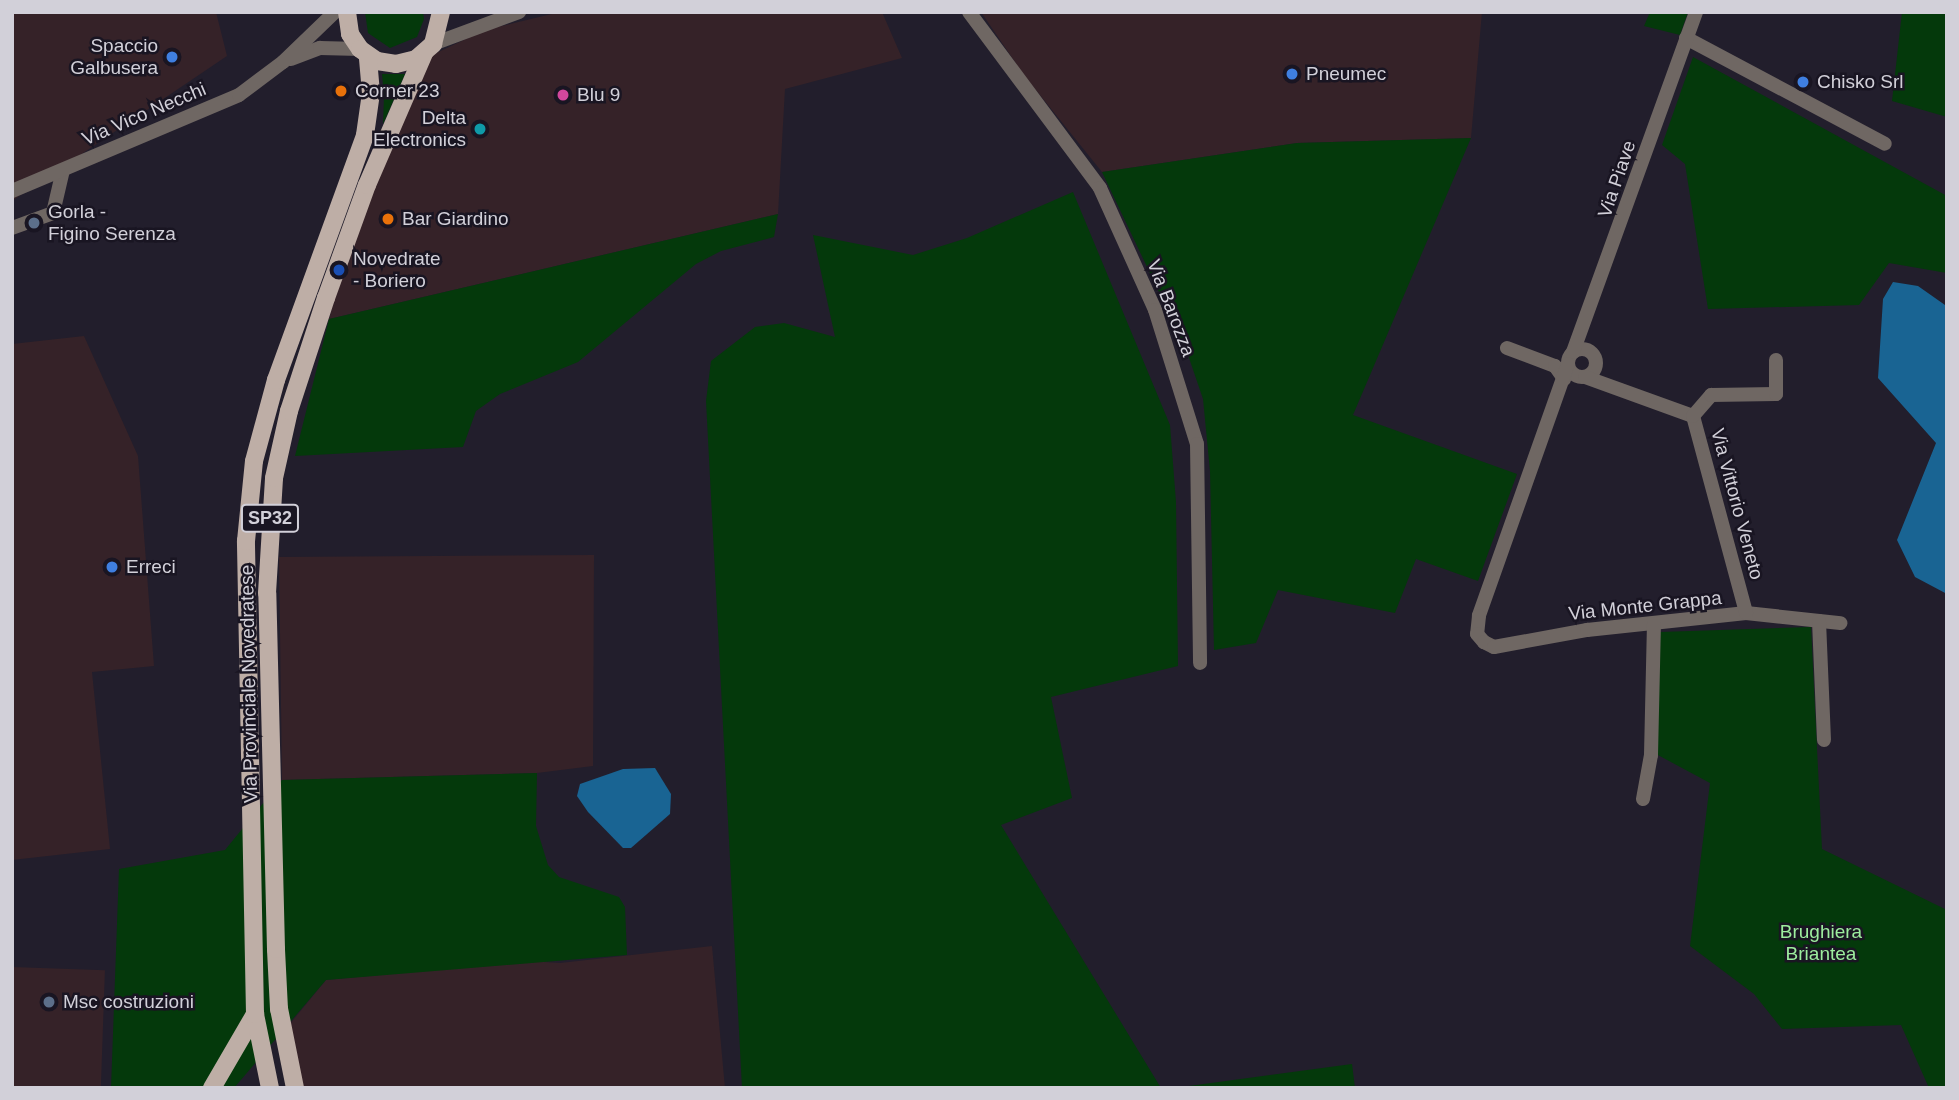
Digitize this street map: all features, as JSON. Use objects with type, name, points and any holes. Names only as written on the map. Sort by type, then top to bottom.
[{"type":"main road","name":"Via Provinciale Novedratese","points":[[270,1088],[255,1014],[246,554],[254,461],[276,380],[365,135],[371,93],[364,53],[350,34],[347,12]]},
{"type":"main road","name":"Via Provinciale Novedratese","points":[[295,1088],[282,1031],[276,949],[267,593],[274,478],[289,411],[326,298],[367,185],[429,49],[441,12]]},
{"type":"main road","points":[[364,53],[396,64],[429,49]]},
{"type":"main road","points":[[212,1088],[255,1014]]},
{"type":"street","name":"Via Vico Necchi","points":[[12,191],[239,95],[283,62],[335,12]]},
{"type":"street","points":[[481,12],[498,18]]},
{"type":"street","points":[[429,49],[498,18],[519,12]]},
{"type":"street","name":"Via Barozza","points":[[969,12],[1100,188],[1155,310],[1196,444],[1200,663]]},
{"type":"street","name":"Via Piave","points":[[1479,617],[1577,370],[1582,333],[1696,12]]},
{"type":"street","points":[[1686,38],[1885,144]]},
{"type":"street","name":"Via Vico Necchi","points":[[283,62],[320,48],[364,53]]},
{"type":"street","points":[[12,228],[53,213],[63,170]]},
{"type":"street","points":[[1507,348],[1555,366],[1577,370],[1590,351],[1582,333]]},
{"type":"street","points":[[1693,416],[1712,395],[1776,394],[1776,360]]},
{"type":"street","name":"Via Vittorio Veneto","points":[[1577,370],[1693,416],[1746,613]]},
{"type":"street","name":"Via Monte Grappa","points":[[1479,617],[1478,634],[1494,647],[1587,630],[1746,613],[1840,623]]},
{"type":"street","points":[[1819,621],[1824,740]]},
{"type":"street","points":[[1643,799],[1651,755],[1654,624]]},
{"type":"shaded area","points":[[12,12],[216,12],[227,56],[12,201]]},
{"type":"shaded area","points":[[560,12],[882,12],[902,58],[785,89],[778,214],[329,319],[358,210],[432,55],[485,30]]},
{"type":"shaded area","points":[[981,12],[1482,12],[1471,138],[1297,143],[1102,172],[1023,74]]},
{"type":"shaded area","points":[[84,336],[138,456],[154,666],[92,672],[110,849],[12,860],[12,344]]},
{"type":"shaded area","points":[[594,555],[593,766],[537,773],[282,780],[279,557]]},
{"type":"shaded area","points":[[712,946],[725,1088],[303,1088],[289,1025],[326,980],[527,961],[560,963]]},
{"type":"shaded area","points":[[12,967],[105,970],[101,1088],[12,1088]]},
{"type":"green space","points":[[365,12],[423,12],[424,19],[417,37],[390,48],[368,33]]},
{"type":"green space","points":[[1650,12],[1688,12],[1680,35],[1644,26]]},
{"type":"green space","points":[[1902,12],[1947,12],[1947,117],[1892,101]]},
{"type":"green space","points":[[1693,57],[1947,196],[1947,273],[1889,263],[1859,305],[1708,309],[1685,164],[1662,145]]},
{"type":"green space","points":[[382,74],[405,74],[383,124],[384,96]]},
{"type":"green space","points":[[1471,138],[1353,415],[1517,474],[1478,581],[1416,559],[1395,613],[1278,590],[1256,643],[1214,650],[1210,471],[1203,399],[1186,349],[1102,172],[1297,143]]},
{"type":"green space","points":[[1073,192],[1170,425],[1176,502],[1178,666],[1051,697],[1072,798],[1001,825],[1161,1088],[742,1088],[706,401],[711,361],[755,327],[784,323],[835,337],[813,235],[913,255],[967,238]]},
{"type":"green space","points":[[778,214],[774,237],[721,251],[696,264],[578,362],[500,394],[476,411],[463,447],[295,456],[329,319]]},
{"type":"green space","name":"Brughiera Briantea","points":[[1811,627],[1822,849],[1947,910],[1947,1088],[1929,1088],[1901,1025],[1782,1029],[1754,994],[1690,946],[1710,783],[1656,754],[1660,632]]},
{"type":"green space","points":[[537,773],[536,826],[548,865],[559,877],[619,897],[625,907],[627,955],[326,980],[234,1088],[111,1088],[119,869],[225,850],[282,780]]},
{"type":"green space","points":[[1352,1064],[1355,1088],[1174,1088]]},
{"type":"water","points":[[1893,282],[1918,286],[1945,305],[1947,594],[1915,577],[1897,540],[1936,443],[1878,378],[1883,299]]},
{"type":"water","points":[[655,768],[671,794],[670,814],[631,848],[623,848],[588,812],[577,796],[580,784],[623,769]]},
{"type":"place","name":"Spaccio Galbusera","points":[[172,57]]},
{"type":"place","name":"Pneumec","points":[[1292,74]]},
{"type":"place","name":"Chisko Srl","points":[[1803,82]]},
{"type":"place","name":"Corner 23","points":[[341,91]]},
{"type":"place","name":"Blu 9","points":[[563,95]]},
{"type":"place","name":"Delta Electronics","points":[[480,129]]},
{"type":"place","name":"Bar Giardino","points":[[388,219]]},
{"type":"place","name":"Gorla - Figino Serenza","points":[[34,223]]},
{"type":"place","name":"Novedrate - Boriero","points":[[339,270]]},
{"type":"place","name":"Erreci","points":[[112,567]]},
{"type":"place","name":"Msc costruzioni","points":[[49,1002]]}]
